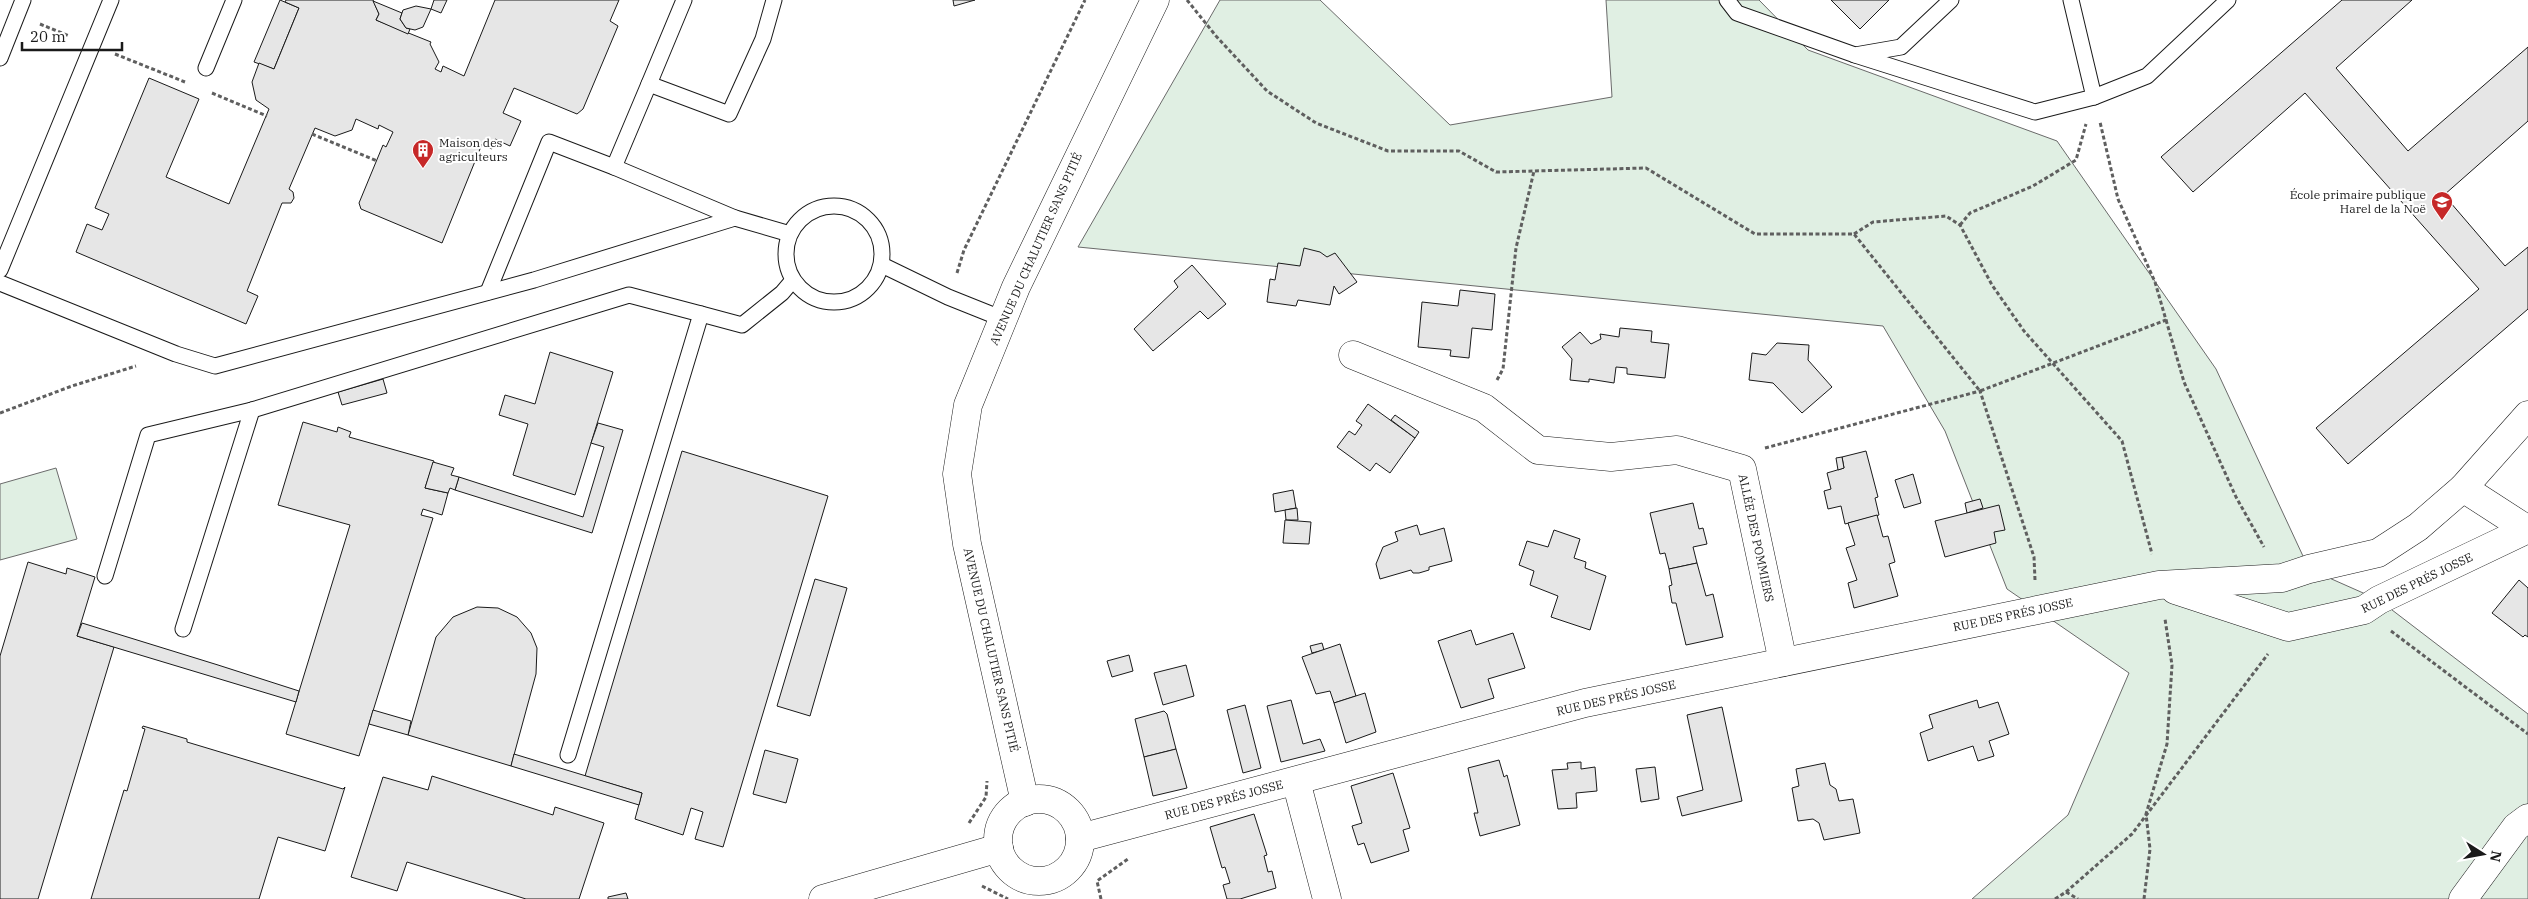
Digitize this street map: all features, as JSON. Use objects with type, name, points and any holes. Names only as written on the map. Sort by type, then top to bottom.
[{"type":"street","name":"AVENUE DU CHALUTIER SANS PITIÉ","points":[[1025,802],[967,544],[957,474],[968,404],[1003,319],[1079,154],[1155,0]]},
{"type":"street","name":"ALLÉE DES POMMIERS","points":[[1353,355],[1484,408],[1538,450],[1611,457],[1677,450],[1742,469],[1783,662]]},
{"type":"street","name":"RUE DES PRÉS JOSSE","points":[[1080,838],[1585,703],[2159,585],[2282,578],[2309,569],[2378,553],[2418,527],[2463,488],[2528,415]]},
{"type":"street","points":[[2463,488],[2528,530]]},
{"type":"street","name":"RUE DES PRÉS JOSSE","points":[[2288,627],[2364,610],[2379,600],[2528,530]]},
{"type":"street","points":[[2159,585],[2288,627]]},
{"type":"street","points":[[1296,781],[1327,899]]},
{"type":"street","points":[[1037,799],[1050,801],[1062,806],[1077,825],[1080,838],[1079,850],[1074,862],[1056,878],[1048,890],[1010,869],[999,848],[998,837],[1007,816],[1025,802],[1037,799]]},
{"type":"street","points":[[2463,899],[2516,827],[2528,818]]},
{"type":"street","points":[[823,899],[999,848]]},
{"type":"lane","points":[[0,58],[23,0]]},
{"type":"lane","points":[[0,270],[111,0]]},
{"type":"lane","points":[[206,68],[234,0]]},
{"type":"lane","points":[[614,167],[684,0]]},
{"type":"lane","points":[[649,84],[729,114],[763,39],[774,0]]},
{"type":"lane","points":[[1727,0],[1737,13],[1855,55],[2034,112],[2094,97],[2147,76],[2228,0]]},
{"type":"lane","points":[[1855,55],[1901,47],[1951,0]]},
{"type":"lane","points":[[2071,0],[2094,97]]},
{"type":"lane","points":[[488,292],[549,142],[735,218],[790,234]]},
{"type":"lane","points":[[827,206],[846,207],[862,214],[874,226],[882,242],[882,265],[879,274],[869,288],[854,299],[837,303],[815,299],[801,290],[793,280],[787,264],[786,250],[790,234],[798,222],[811,212],[827,206]]},
{"type":"lane","points":[[0,283],[176,354],[216,366],[488,292],[735,218]]},
{"type":"lane","points":[[882,265],[948,297],[1003,319]]},
{"type":"lane","points":[[105,576],[148,436],[252,410],[629,295],[742,326],[782,293],[793,280]]},
{"type":"lane","points":[[568,755],[701,314]]},
{"type":"lane","points":[[183,629],[252,410]]},
{"type":"path","points":[[948,297],[964,250],[1085,0]]},
{"type":"path","points":[[1187,0],[1216,36],[1266,91],[1316,123],[1388,151],[1459,151],[1496,172],[1646,168],[1756,234],[1854,234],[1873,222],[1946,216],[1960,225],[1992,285],[2024,331],[2122,441],[2146,524],[2159,585],[2172,675],[2167,744],[2146,814],[2150,849],[2144,899]]},
{"type":"path","points":[[17,15],[190,84]]},
{"type":"path","points":[[207,91],[267,116]]},
{"type":"path","points":[[1960,225],[1970,213],[2033,186],[2076,160],[2094,97]]},
{"type":"path","points":[[2094,97],[2118,199],[2155,282],[2184,382],[2236,497],[2282,578]]},
{"type":"path","points":[[312,134],[377,161]]},
{"type":"path","points":[[1484,408],[1503,369],[1516,248],[1534,171]]},
{"type":"path","points":[[1854,234],[1980,390],[2034,556],[2037,611]]},
{"type":"path","points":[[1742,469],[1762,449],[1980,390],[2166,320]]},
{"type":"path","points":[[0,413],[72,386],[176,354]]},
{"type":"path","points":[[2364,610],[2528,734]]},
{"type":"path","points":[[2054,899],[2066,892],[2132,834],[2288,627]]},
{"type":"path","points":[[2066,892],[2078,899]]},
{"type":"green space","points":[[1220,0],[1320,0],[1450,125],[1612,97],[1606,0],[1759,0],[1808,50],[2057,141],[2216,369],[2309,569],[2379,600],[2528,714],[2528,899],[1972,899],[2068,815],[2129,673],[2007,589],[1945,431],[1883,326],[1078,247]]},
{"type":"green space","points":[[56,468],[77,539],[0,560],[0,484]]},
{"type":"building","points":[[280,0],[299,8],[274,69],[254,62]]},
{"type":"building","name":"Maison des agriculteurs","points":[[286,0],[373,0],[379,14],[376,20],[431,42],[430,44],[439,62],[435,69],[441,72],[443,66],[464,76],[495,0],[619,0],[610,21],[618,26],[583,109],[577,114],[514,88],[503,113],[521,121],[510,146],[495,139],[492,149],[482,144],[442,243],[361,209],[359,203],[383,145],[386,147],[393,132],[379,125],[378,129],[356,119],[352,130],[335,136],[315,128],[289,189],[293,192],[294,198],[291,203],[282,203],[247,291],[258,296],[246,324],[76,252],[87,224],[102,230],[109,214],[95,208],[149,78],[199,99],[166,177],[229,204],[269,109],[256,100],[252,82],[259,63],[274,69],[299,8],[285,2]]},
{"type":"building","points":[[434,0],[447,0],[441,13],[431,9]]},
{"type":"building","points":[[953,0],[975,0],[954,6]]},
{"type":"building","points":[[1831,0],[1889,0],[1860,29]]},
{"type":"building","name":"École primaire publique Harel de la Noë","points":[[2342,0],[2412,0],[2336,68],[2408,151],[2528,47],[2528,121],[2444,195],[2505,266],[2528,247],[2528,309],[2348,464],[2316,428],[2479,289],[2305,93],[2193,192],[2161,157]]},
{"type":"building","points":[[373,1],[402,13],[400,19],[406,28],[410,29],[408,34],[376,20],[379,14]]},
{"type":"building","points":[[416,6],[431,9],[423,27],[415,30],[406,28],[400,19],[403,10]]},
{"type":"building","points":[[1304,248],[1320,252],[1327,257],[1335,253],[1357,282],[1339,294],[1334,286],[1330,305],[1298,300],[1296,306],[1267,302],[1270,279],[1275,280],[1278,263],[1300,266]]},
{"type":"building","points":[[1192,265],[1226,304],[1208,319],[1200,311],[1153,351],[1134,329],[1178,287],[1174,281]]},
{"type":"building","points":[[1460,290],[1495,294],[1492,330],[1472,328],[1469,358],[1450,356],[1451,350],[1418,347],[1422,302],[1458,306]]},
{"type":"building","points":[[1620,328],[1652,331],[1651,342],[1669,344],[1665,378],[1627,374],[1627,368],[1616,367],[1614,383],[1589,379],[1589,382],[1570,380],[1572,359],[1562,347],[1580,332],[1591,344],[1601,339],[1600,334],[1619,337]]},
{"type":"building","points":[[1777,343],[1809,345],[1808,360],[1832,387],[1802,413],[1773,383],[1749,380],[1752,353],[1766,355]]},
{"type":"building","points":[[550,352],[613,372],[575,495],[513,475],[528,424],[499,415],[505,395],[535,404]]},
{"type":"building","points":[[383,379],[387,393],[342,405],[338,392]]},
{"type":"building","points":[[1368,404],[1415,438],[1390,473],[1376,463],[1370,471],[1337,447],[1349,431],[1355,435],[1362,425],[1356,421]]},
{"type":"building","points":[[1395,415],[1419,432],[1415,438],[1391,420]]},
{"type":"building","points":[[303,422],[337,432],[338,427],[351,432],[349,437],[434,461],[425,488],[448,493],[442,515],[423,509],[421,515],[433,518],[359,756],[286,734],[350,525],[278,505]]},
{"type":"building","points":[[598,423],[623,430],[592,533],[455,490],[459,477],[583,517],[604,447],[591,443]]},
{"type":"building","points":[[682,451],[828,496],[723,847],[695,839],[703,812],[691,808],[683,835],[635,819],[642,793],[585,776]]},
{"type":"building","points":[[1866,451],[1878,497],[1875,498],[1879,515],[1845,524],[1841,506],[1828,509],[1824,491],[1831,489],[1827,473],[1844,468],[1842,457]]},
{"type":"building","points":[[1842,457],[1844,468],[1838,470],[1836,458]]},
{"type":"building","points":[[433,462],[454,468],[451,475],[459,477],[455,490],[450,488],[448,493],[425,488]]},
{"type":"building","points":[[1913,474],[1921,503],[1904,508],[1895,480]]},
{"type":"building","points":[[1293,490],[1296,508],[1275,512],[1273,494]]},
{"type":"building","points":[[1980,499],[1983,508],[1967,513],[1965,503]]},
{"type":"building","points":[[1693,503],[1699,529],[1703,528],[1707,544],[1693,547],[1697,563],[1669,569],[1665,553],[1660,554],[1650,513]]},
{"type":"building","points":[[1999,505],[2005,530],[1994,532],[1996,543],[1945,557],[1935,521]]},
{"type":"building","points":[[1297,508],[1298,520],[1286,520],[1285,510]]},
{"type":"building","points":[[1877,515],[1883,537],[1888,536],[1895,562],[1889,564],[1898,596],[1854,608],[1848,583],[1857,580],[1846,548],[1855,545],[1848,523]]},
{"type":"building","points":[[1285,520],[1311,522],[1309,544],[1283,543]]},
{"type":"building","points":[[1417,525],[1420,535],[1444,528],[1452,561],[1429,567],[1429,570],[1419,573],[1413,573],[1411,570],[1380,579],[1376,564],[1383,547],[1398,541],[1395,532]]},
{"type":"building","points":[[1554,530],[1580,539],[1574,558],[1586,562],[1585,568],[1606,576],[1590,630],[1551,617],[1558,596],[1530,585],[1534,571],[1519,565],[1527,541],[1548,547]]},
{"type":"building","points":[[28,562],[66,574],[67,568],[95,577],[77,636],[114,647],[38,899],[0,899],[0,656]]},
{"type":"building","points":[[1697,563],[1706,596],[1713,594],[1723,637],[1686,645],[1676,603],[1672,603],[1669,586],[1672,585],[1669,569]]},
{"type":"building","points":[[815,579],[847,588],[810,716],[777,706]]},
{"type":"building","points":[[2519,580],[2528,588],[2528,637],[2525,635],[2523,637],[2492,613]]},
{"type":"building","points":[[477,607],[498,608],[517,617],[531,633],[537,648],[536,674],[511,766],[408,735],[436,637],[453,617]]},
{"type":"building","points":[[82,623],[299,691],[296,702],[77,636]]},
{"type":"building","points":[[1471,630],[1476,645],[1513,633],[1525,668],[1488,679],[1494,698],[1461,708],[1438,641]]},
{"type":"building","points":[[1322,643],[1324,650],[1312,653],[1310,646]]},
{"type":"building","points":[[1340,644],[1356,696],[1334,703],[1330,691],[1316,694],[1302,657]]},
{"type":"building","points":[[1129,655],[1133,671],[1112,677],[1107,661]]},
{"type":"building","points":[[1186,665],[1194,696],[1163,705],[1154,673]]},
{"type":"building","points":[[1365,693],[1376,732],[1346,743],[1334,703]]},
{"type":"building","points":[[1291,700],[1303,744],[1320,739],[1325,751],[1281,762],[1267,706]]},
{"type":"building","points":[[1977,700],[1979,708],[1998,702],[2009,734],[1989,741],[1994,756],[1978,761],[1973,746],[1928,761],[1920,733],[1933,728],[1929,715]]},
{"type":"building","points":[[1245,705],[1261,768],[1243,773],[1227,710]]},
{"type":"building","points":[[1722,707],[1742,801],[1682,816],[1677,797],[1703,790],[1687,715]]},
{"type":"building","points":[[373,710],[411,721],[408,735],[369,724]]},
{"type":"building","points":[[1164,711],[1167,714],[1176,749],[1144,757],[1135,719]]},
{"type":"building","points":[[143,726],[187,739],[187,742],[343,789],[345,787],[325,851],[278,837],[259,899],[91,899],[124,790],[127,791],[145,729],[142,728]]},
{"type":"building","points":[[1176,749],[1187,788],[1153,796],[1144,757]]},
{"type":"building","points":[[765,750],[798,759],[786,803],[753,794]]},
{"type":"building","points":[[514,754],[642,793],[639,805],[511,766]]},
{"type":"building","points":[[1499,760],[1504,777],[1507,775],[1520,825],[1480,836],[1474,813],[1478,813],[1468,768]]},
{"type":"building","points":[[1581,762],[1581,769],[1595,767],[1597,791],[1576,793],[1577,808],[1558,809],[1552,770],[1568,769],[1567,763]]},
{"type":"building","points":[[1825,763],[1830,785],[1836,789],[1839,801],[1853,799],[1860,833],[1824,840],[1819,823],[1813,819],[1798,821],[1792,788],[1799,786],[1796,769]]},
{"type":"building","points":[[1655,767],[1659,799],[1641,802],[1636,769]]},
{"type":"building","points":[[1393,773],[1410,828],[1403,830],[1409,851],[1371,863],[1364,843],[1358,845],[1352,826],[1362,823],[1351,786]]},
{"type":"building","points":[[432,776],[553,815],[555,807],[604,823],[579,899],[526,899],[407,862],[397,891],[351,877],[383,777],[428,790]]},
{"type":"building","points":[[1254,814],[1267,855],[1264,856],[1268,872],[1272,871],[1276,888],[1240,899],[1227,899],[1223,885],[1230,883],[1225,867],[1222,868],[1210,827]]},
{"type":"building","points":[[626,893],[628,899],[608,899],[608,897]]},
{"type":"place","name":"Maison des agriculteurs","points":[[423,169]]},
{"type":"place","name":"École primaire publique Harel de la Noë","points":[[2442,221]]}]
